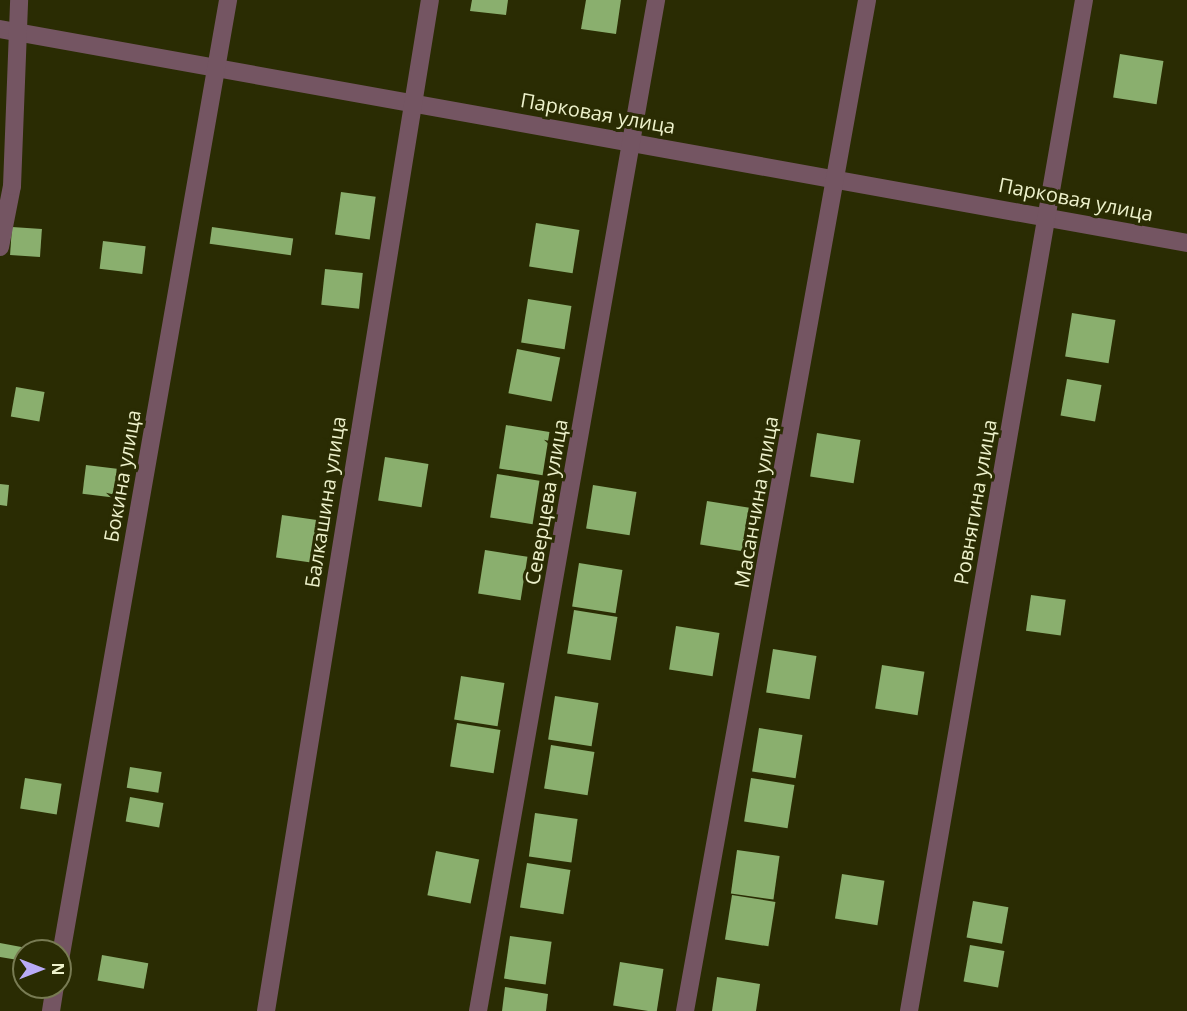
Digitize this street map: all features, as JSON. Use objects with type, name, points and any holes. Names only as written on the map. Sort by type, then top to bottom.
[{"type":"street","points":[[0,247],[12,186],[7,30],[19,0]]},
{"type":"street","name":"Бокина улица","points":[[64,939],[228,0]]},
{"type":"street","name":"Балкашина улица","points":[[266,1011],[411,103],[430,0]]},
{"type":"street","name":"Северцева улица","points":[[478,1011],[633,142],[656,0]]},
{"type":"street","name":"Масанчина улица","points":[[685,1011],[838,178],[867,0]]},
{"type":"street","name":"Ровнягина улица","points":[[909,1011],[1084,0]]},
{"type":"street","name":"Парковая улица","points":[[7,30],[838,178],[1187,243]]},
{"type":"building","points":[[472,0],[508,0],[506,15],[470,11]]},
{"type":"building","points":[[586,0],[621,0],[616,34],[581,29]]},
{"type":"building","points":[[1120,54],[1163,61],[1157,104],[1113,97]]},
{"type":"building","points":[[341,192],[376,197],[370,239],[335,235]]},
{"type":"building","points":[[536,223],[579,230],[573,273],[529,266]]},
{"type":"building","points":[[12,227],[42,229],[40,257],[10,255]]},
{"type":"building","points":[[212,227],[293,238],[291,255],[210,244]]},
{"type":"building","points":[[103,241],[146,246],[142,274],[100,269]]},
{"type":"building","points":[[325,269],[363,273],[359,309],[321,305]]},
{"type":"building","points":[[528,299],[571,306],[565,349],[521,342]]},
{"type":"building","points":[[1072,313],[1115,320],[1109,363],[1065,356]]},
{"type":"building","points":[[517,349],[560,357],[552,402],[508,393]]},
{"type":"building","points":[[1067,379],[1101,385],[1095,422],[1061,415]]},
{"type":"building","points":[[16,387],[45,392],[39,422],[11,417]]},
{"type":"building","points":[[506,425],[549,432],[543,475],[499,468]]},
{"type":"building","points":[[817,433],[860,440],[854,483],[810,476]]},
{"type":"building","points":[[385,457],[428,464],[422,507],[378,500]]},
{"type":"building","points":[[86,465],[117,469],[113,498],[82,494]]},
{"type":"building","points":[[497,474],[539,481],[533,524],[490,517]]},
{"type":"building","points":[[0,484],[9,485],[7,506],[0,505]]},
{"type":"building","points":[[593,485],[636,492],[630,535],[586,528]]},
{"type":"building","points":[[707,501],[749,508],[743,551],[700,544]]},
{"type":"building","points":[[282,515],[319,520],[313,563],[276,558]]},
{"type":"building","points":[[485,550],[527,557],[521,600],[478,593]]},
{"type":"building","points":[[579,563],[622,570],[616,613],[572,606]]},
{"type":"building","points":[[1031,595],[1066,600],[1061,636],[1026,631]]},
{"type":"building","points":[[574,610],[617,617],[611,660],[567,653]]},
{"type":"building","points":[[676,626],[719,633],[713,676],[669,669]]},
{"type":"building","points":[[773,649],[816,656],[810,699],[766,692]]},
{"type":"building","points":[[882,665],[924,672],[918,715],[875,708]]},
{"type":"building","points":[[461,676],[504,683],[498,726],[454,719]]},
{"type":"building","points":[[555,696],[598,703],[592,746],[548,739]]},
{"type":"building","points":[[457,723],[500,730],[494,773],[450,766]]},
{"type":"building","points":[[759,728],[802,735],[796,778],[752,771]]},
{"type":"building","points":[[551,745],[594,752],[588,795],[544,788]]},
{"type":"building","points":[[130,767],[162,772],[158,793],[127,788]]},
{"type":"building","points":[[25,778],[62,784],[57,814],[20,809]]},
{"type":"building","points":[[751,778],[794,785],[788,828],[744,821]]},
{"type":"building","points":[[130,797],[163,803],[159,828],[126,822]]},
{"type":"building","points":[[535,813],[578,819],[571,863],[529,857]]},
{"type":"building","points":[[737,850],[780,856],[773,900],[731,894]]},
{"type":"building","points":[[436,851],[479,859],[471,904],[427,895]]},
{"type":"building","points":[[527,863],[570,870],[563,914],[520,907]]},
{"type":"building","points":[[842,874],[884,881],[877,925],[835,918]]},
{"type":"building","points":[[732,895],[775,902],[768,946],[725,939]]},
{"type":"building","points":[[973,901],[1008,907],[1002,944],[967,937]]},
{"type":"building","points":[[510,936],[552,942],[546,984],[504,979]]},
{"type":"building","points":[[0,943],[12,945],[12,959],[0,957]]},
{"type":"building","points":[[970,945],[1004,951],[998,988],[964,981]]},
{"type":"building","points":[[102,955],[148,963],[144,989],[97,981]]},
{"type":"building","points":[[620,962],[663,969],[657,1011],[613,1005]]},
{"type":"building","points":[[717,977],[760,984],[756,1011],[712,1011]]},
{"type":"building","points":[[505,987],[548,994],[546,1011],[502,1011]]}]
